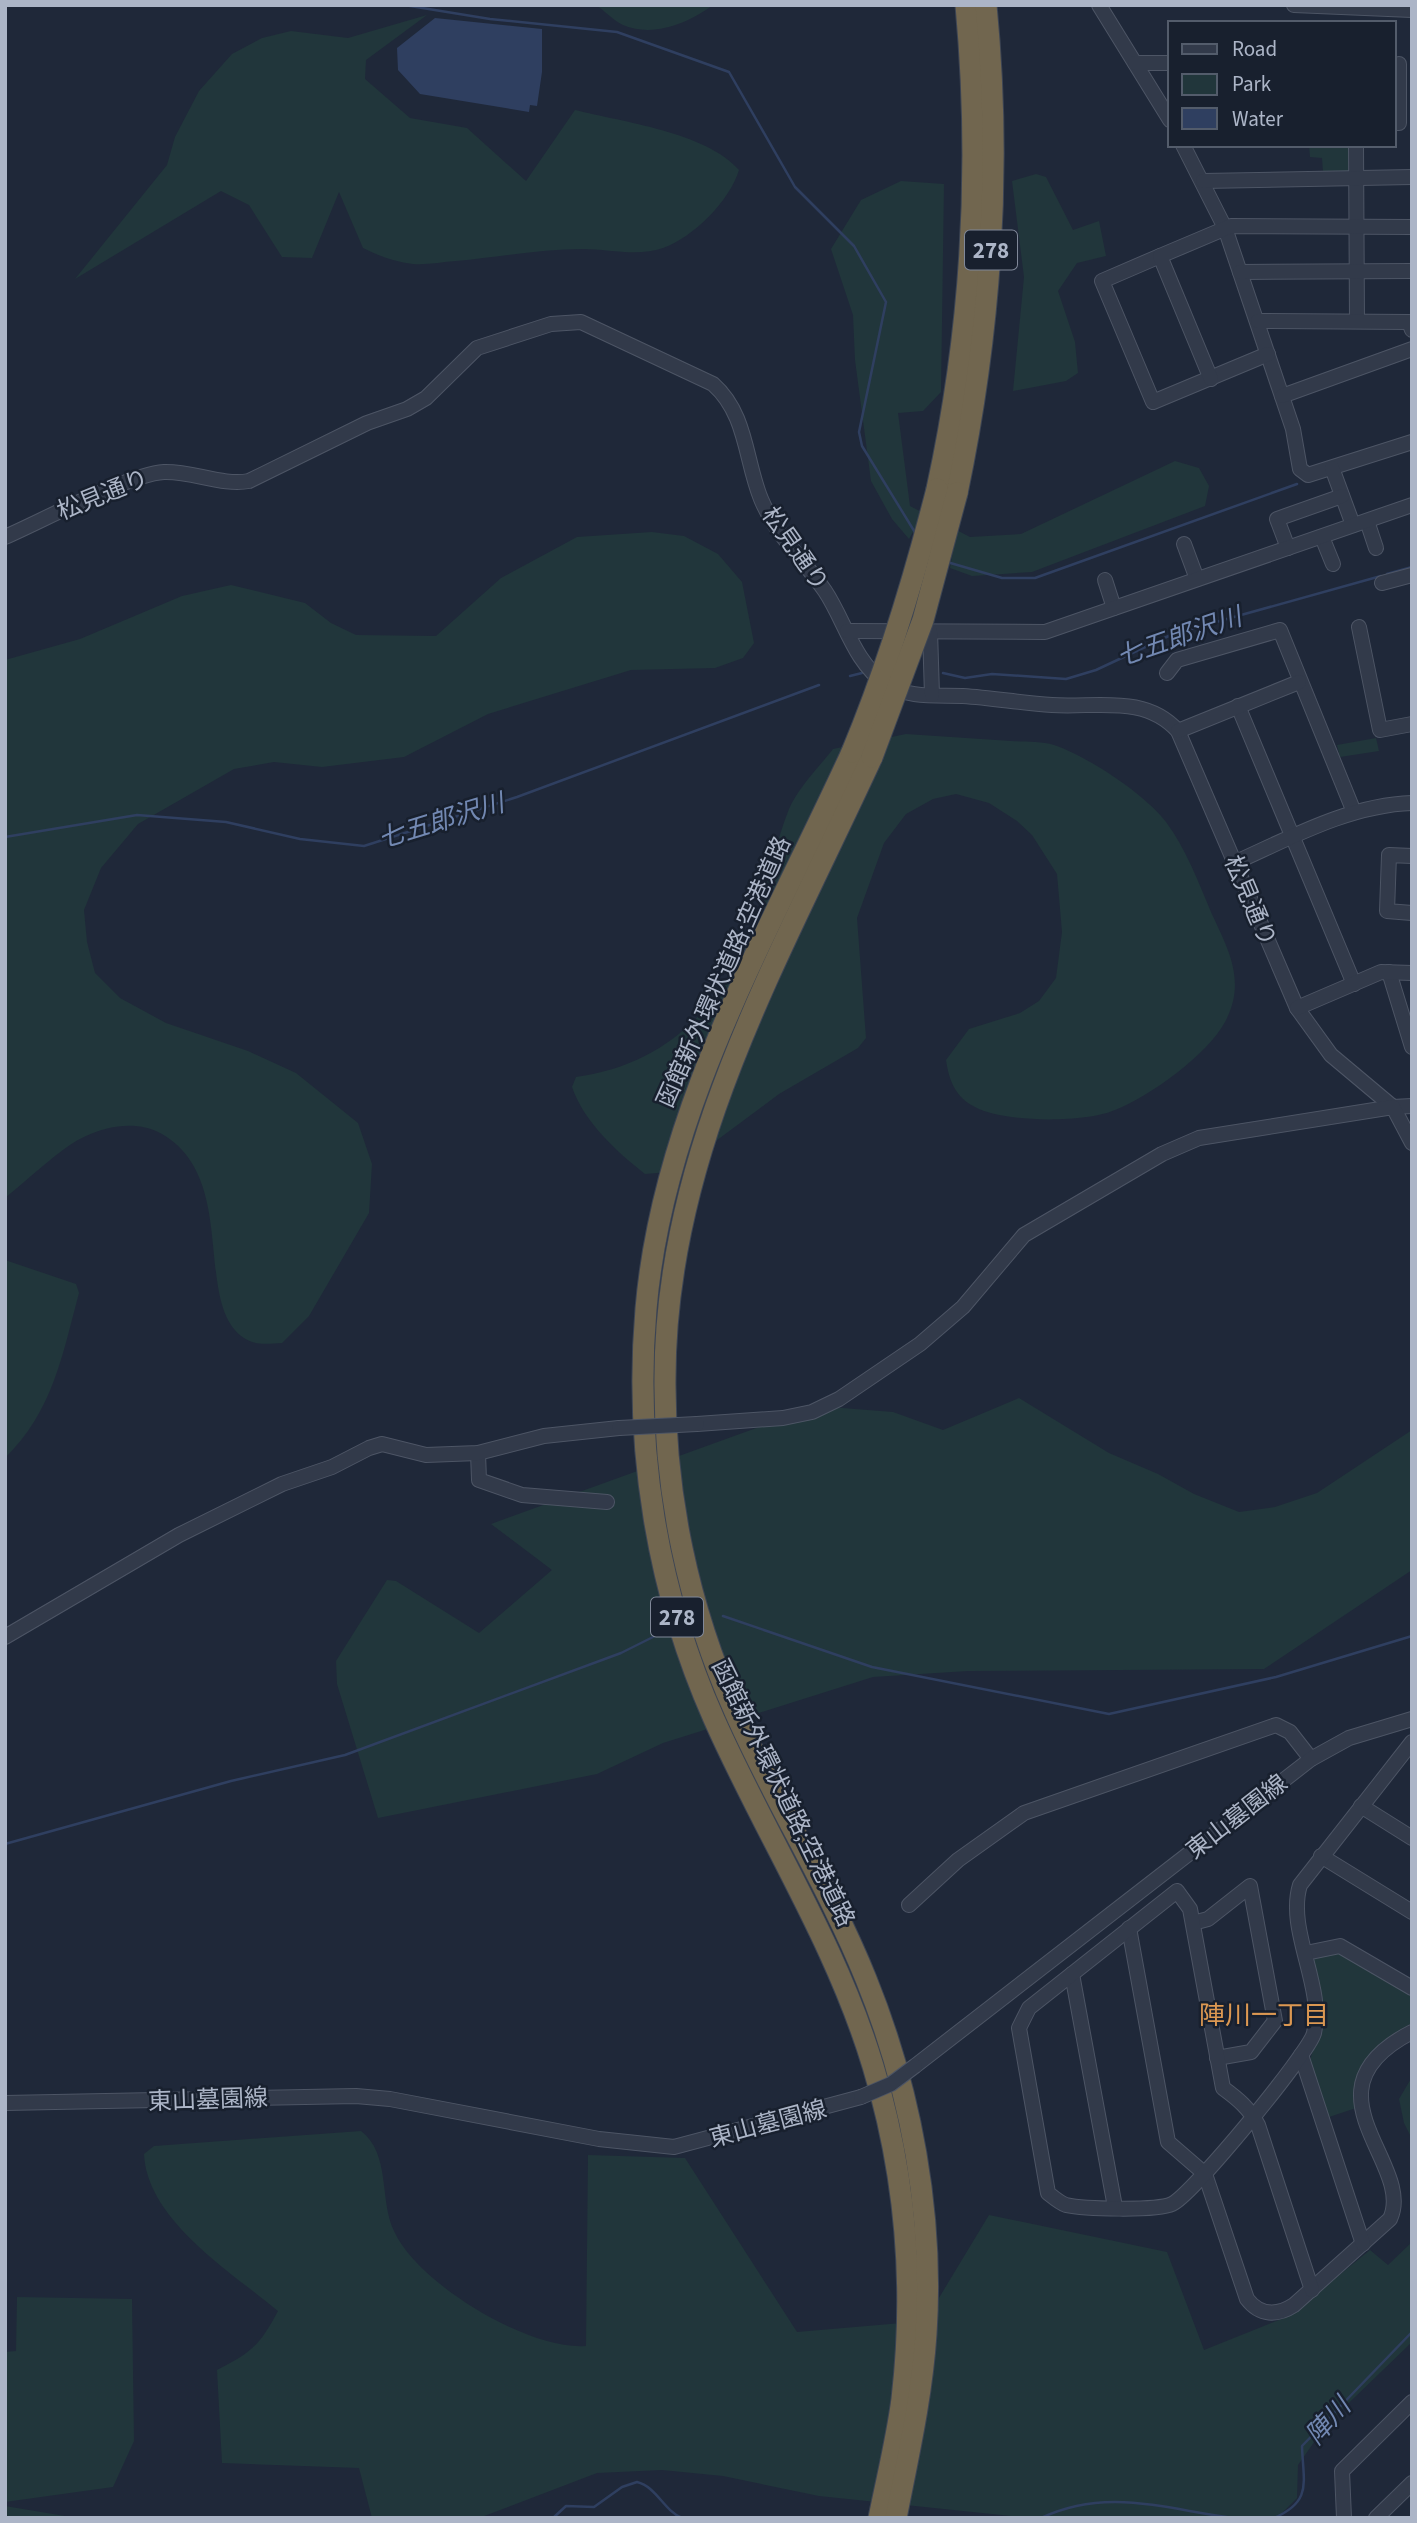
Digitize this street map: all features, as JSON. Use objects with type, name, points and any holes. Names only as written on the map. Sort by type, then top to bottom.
[{"type":"highway","name":"函館新外環状道路;空港道路","points":[[947,491],[972,228],[974,139],[966,5]]},
{"type":"highway","name":"函館新外環状道路;空港道路","points":[[896,2518],[895,2481],[909,2304],[906,2227],[892,2142],[873,2067],[844,1985],[811,1912],[724,1740],[691,1662],[670,1597],[650,1496],[642,1375],[646,1307],[654,1248],[666,1188],[694,1095],[862,755],[877,693],[947,491],[981,353],[993,231],[994,139],[986,5]]},
{"type":"highway","name":"函館新外環状道路;空港道路","points":[[879,2518],[895,2481]]},
{"type":"street","points":[[1099,5],[1168,117]]},
{"type":"street","points":[[1294,5],[1355,12],[1412,10]]},
{"type":"street","points":[[1135,63],[1168,63]]},
{"type":"street","points":[[1396,123],[1399,123],[1402,64]]},
{"type":"street","points":[[1184,147],[1225,228],[1293,429],[1300,469],[1308,475],[1412,442]]},
{"type":"street","points":[[1356,147],[1357,321]]},
{"type":"street","points":[[1203,181],[1412,177]]},
{"type":"street","points":[[1268,354],[1153,402],[1102,281],[1225,228],[1412,227]]},
{"type":"street","points":[[1160,256],[1211,379]]},
{"type":"street","points":[[1240,272],[1412,271]]},
{"type":"street","points":[[1258,321],[1409,322],[1412,330]]},
{"type":"street","name":"松見通り","points":[[5,537],[149,474],[181,473],[238,483],[249,481],[367,423],[416,404],[477,348],[551,324],[581,323],[713,384],[724,394],[737,415],[766,512],[775,528],[827,593],[865,663],[886,683],[907,693],[1000,698],[1058,706],[1123,705],[1154,712],[1169,721],[1178,731],[1297,1008],[1331,1055],[1393,1107]]},
{"type":"street","points":[[1282,396],[1412,348]]},
{"type":"street","points":[[1332,468],[1342,496],[1376,548]]},
{"type":"street","points":[[1288,548],[1277,519],[1342,496]]},
{"type":"street","points":[[847,631],[1045,632],[1412,505]]},
{"type":"street","points":[[1322,537],[1333,564]]},
{"type":"street","points":[[1184,544],[1197,579]]},
{"type":"street","points":[[1382,583],[1412,575]]},
{"type":"street","points":[[1105,580],[1114,608]]},
{"type":"street","points":[[1359,626],[1380,730],[1412,724]]},
{"type":"street","points":[[1167,673],[1177,660],[1280,630],[1353,812]]},
{"type":"street","points":[[930,631],[932,695]]},
{"type":"street","points":[[1178,731],[1299,682]]},
{"type":"street","points":[[1238,706],[1354,984]]},
{"type":"street","points":[[1234,863],[1353,812],[1390,803],[1412,803]]},
{"type":"street","points":[[1412,856],[1389,855],[1387,911],[1412,913]]},
{"type":"street","points":[[1389,972],[1412,1047]]},
{"type":"street","points":[[1297,1008],[1389,972],[1412,973]]},
{"type":"street","points":[[5,1637],[179,1535],[282,1483],[332,1467],[382,1444],[426,1455],[478,1453],[544,1436],[619,1428],[783,1418],[811,1412],[839,1399],[920,1344],[963,1307],[1024,1235],[1162,1154],[1199,1138],[1412,1106]]},
{"type":"street","points":[[1393,1107],[1412,1143]]},
{"type":"street","points":[[478,1453],[479,1480],[522,1496],[607,1502]]},
{"type":"street","name":"東山墓園線","points":[[5,2103],[356,2096],[390,2099],[599,2139],[674,2147],[861,2097],[891,2084],[915,2066],[1311,1759],[1349,1738],[1412,1719]]},
{"type":"street","points":[[909,1905],[958,1860],[1024,1813],[1276,1726],[1290,1732],[1311,1759]]},
{"type":"street","points":[[1311,2290],[1258,2125],[1252,2114],[1245,2105],[1223,2088],[1190,1909],[1177,1891],[1029,2008],[1019,2028],[1048,2193],[1065,2204],[1146,2209],[1167,2206],[1188,2193],[1205,2174],[1252,2114],[1301,2055],[1312,2039],[1316,2020],[1297,1897],[1303,1879],[1361,1806],[1406,1760],[1412,1742]]},
{"type":"street","points":[[1361,1806],[1412,1838]]},
{"type":"street","points":[[1321,1856],[1412,1912]]},
{"type":"street","points":[[1193,1923],[1208,1919],[1250,1886],[1275,2021],[1251,2052],[1217,2058]]},
{"type":"street","points":[[1129,1928],[1168,2143],[1205,2174],[1247,2300],[1253,2307],[1266,2313],[1281,2312],[1311,2290],[1386,2225],[1395,2206],[1390,2181],[1366,2127],[1362,2104],[1364,2084],[1380,2053],[1412,2032]]},
{"type":"street","points":[[1306,1953],[1340,1946],[1412,1988]]},
{"type":"street","points":[[1072,1974],[1115,2207]]},
{"type":"street","points":[[1301,2055],[1363,2244]]},
{"type":"street","points":[[1344,2518],[1342,2471],[1412,2402]]},
{"type":"street","points":[[1378,2517],[1412,2483]]},
{"type":"green space","points":[[596,5],[713,5],[682,23],[647,30],[623,25]]},
{"type":"green space","points":[[427,15],[366,60],[365,79],[410,118],[467,128],[526,181],[575,110],[639,124],[685,137],[724,157],[739,170],[728,193],[709,216],[687,235],[675,243],[653,251],[567,249],[418,264],[393,260],[363,248],[339,192],[312,258],[282,257],[249,205],[221,191],[75,279],[167,165],[175,137],[199,91],[232,54],[262,38],[291,31],[348,38]]},
{"type":"green space","points":[[1309,147],[1351,147],[1351,169],[1348,172],[1323,172],[1322,158],[1310,157]]},
{"type":"green space","points":[[1036,174],[1046,177],[1073,230],[1099,221],[1106,256],[1077,263],[1058,291],[1075,342],[1078,373],[1066,381],[1013,391],[1024,277],[1012,181]]},
{"type":"green space","points":[[901,181],[944,184],[941,392],[923,411],[898,413],[910,506],[970,537],[1021,534],[1175,461],[1199,468],[1209,486],[1205,506],[1032,572],[972,576],[950,568],[955,539],[917,525],[909,539],[892,519],[871,481],[855,360],[853,315],[831,249],[861,200]]},
{"type":"green space","points":[[652,532],[684,536],[718,554],[742,582],[754,643],[743,658],[715,668],[631,670],[488,714],[404,757],[322,767],[274,762],[234,769],[138,824],[101,868],[84,910],[87,942],[95,973],[120,998],[166,1023],[248,1051],[296,1073],[358,1123],[372,1164],[369,1213],[309,1316],[282,1343],[255,1343],[241,1336],[227,1318],[220,1295],[208,1207],[200,1179],[185,1154],[162,1134],[153,1130],[124,1126],[86,1136],[56,1156],[5,1198],[5,660],[80,639],[182,596],[231,585],[305,603],[331,623],[356,635],[436,636],[501,578],[577,537]]},
{"type":"green space","points":[[906,734],[1054,745],[1098,767],[1130,788],[1157,811],[1180,843],[1229,952],[1235,979],[1231,1007],[1225,1022],[1205,1047],[1176,1073],[1144,1095],[1115,1110],[1065,1119],[1024,1118],[988,1112],[968,1103],[954,1087],[946,1060],[969,1029],[1020,1013],[1039,1001],[1056,978],[1062,932],[1057,874],[1032,835],[1017,821],[989,803],[956,794],[933,799],[906,814],[884,843],[857,918],[866,1038],[858,1048],[779,1094],[697,1155],[669,1172],[645,1174],[612,1146],[584,1112],[572,1087],[576,1077],[605,1071],[656,1050],[698,1017],[716,996],[745,947],[789,809],[803,786],[833,749]]},
{"type":"green space","points":[[1376,738],[1379,751],[1340,757],[1337,745]]},
{"type":"green space","points":[[5,1260],[76,1284],[79,1293],[54,1382],[34,1421],[5,1458]]},
{"type":"green space","points":[[1019,1398],[1109,1453],[1158,1474],[1194,1494],[1239,1512],[1275,1507],[1317,1493],[1412,1430],[1412,1570],[1264,1669],[968,1671],[873,1677],[663,1743],[597,1774],[378,1818],[337,1684],[336,1661],[387,1580],[396,1581],[479,1633],[552,1570],[491,1524],[817,1406],[893,1412],[943,1430]]},
{"type":"green space","points":[[1340,1952],[1412,1995],[1412,2023],[1377,2048],[1370,2057],[1360,2078],[1356,2108],[1329,2117],[1310,2060],[1322,2023],[1313,1962],[1317,1956]]},
{"type":"green space","points":[[1412,2077],[1412,2139],[1404,2123],[1399,2099]]},
{"type":"green space","points":[[361,2131],[377,2152],[394,2231],[426,2272],[450,2292],[506,2326],[562,2345],[586,2346],[588,2155],[685,2158],[797,2332],[925,2321],[989,2215],[1167,2252],[1204,2350],[1289,2316],[1370,2250],[1388,2265],[1412,2242],[1412,2342],[1326,2425],[1298,2465],[1297,2498],[1277,2518],[1011,2516],[819,2496],[723,2476],[662,2470],[597,2473],[479,2518],[372,2518],[359,2468],[222,2463],[217,2370],[254,2347],[278,2311],[216,2262],[175,2222],[160,2201],[149,2178],[144,2154],[154,2146]]},
{"type":"green space","points":[[17,2297],[132,2299],[134,2441],[113,2487],[5,2502],[5,2352],[16,2351]]},
{"type":"green space","points":[[5,2506],[77,2518],[5,2518]]},
{"type":"water","points":[[435,18],[542,29],[542,72],[537,106],[530,105],[529,112],[420,94],[398,70],[397,48]]},
{"type":"waterway","points":[[404,5],[490,19],[617,32],[729,72],[795,187],[854,246],[886,302],[859,432],[862,446],[916,534]]},
{"type":"waterway","points":[[947,562],[1002,578],[1035,578],[1297,484]]},
{"type":"waterway","name":"七五郎沢川","points":[[1387,574],[1412,567]]},
{"type":"waterway","name":"七五郎沢川","points":[[943,673],[965,678],[992,674],[1066,679],[1096,670],[1173,634],[1381,576]]},
{"type":"waterway","name":"七五郎沢川","points":[[850,676],[862,673]]},
{"type":"waterway","name":"七五郎沢川","points":[[5,837],[137,815],[226,822],[300,839],[364,846],[517,797],[819,685]]},
{"type":"waterway","points":[[723,1616],[872,1667],[1109,1714],[1276,1677],[1412,1636]]},
{"type":"waterway","points":[[5,1844],[231,1781],[345,1755],[621,1653],[665,1631]]},
{"type":"waterway","name":"陣川","points":[[1274,2518],[1295,2505],[1300,2497],[1304,2480],[1302,2446],[1412,2332]]},
{"type":"waterway","name":"陣川","points":[[553,2518],[566,2506],[594,2507],[622,2487],[637,2482],[650,2489],[670,2510],[682,2518]]},
{"type":"waterway","name":"陣川","points":[[1041,2518],[1065,2509],[1113,2502],[1159,2506],[1233,2518]]},
{"type":"district","name":"陣川一丁目","points":[[1264,2015]]}]
